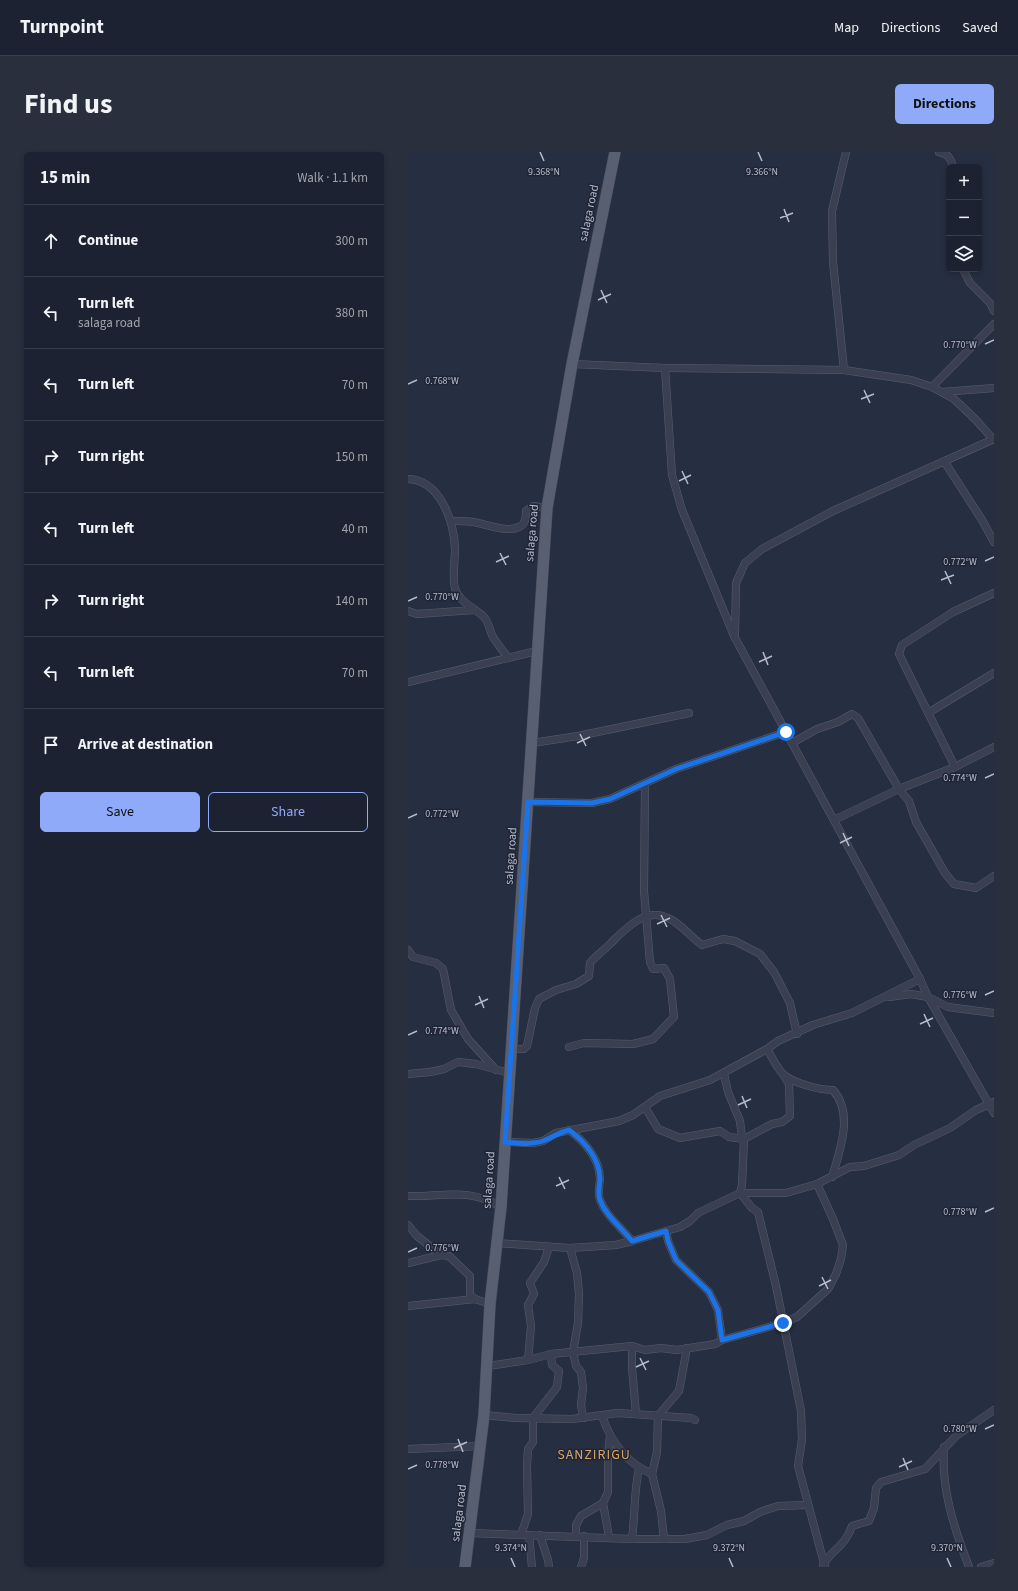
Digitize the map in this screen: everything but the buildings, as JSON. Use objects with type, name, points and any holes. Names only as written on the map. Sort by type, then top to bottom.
[{"type":"main road","name":"salaga road","points":[[465,1567],[481,1446],[488,1366],[490,1304],[501,1207],[547,508],[572,364],[615,152]]},
{"type":"street","points":[[844,370],[833,262],[832,211],[846,152]]},
{"type":"street","points":[[939,152],[945,154],[951,159],[952,164]]},
{"type":"street","points":[[964,272],[970,283],[990,304],[994,311]]},
{"type":"street","points":[[932,387],[994,324]]},
{"type":"street","points":[[572,364],[665,368],[844,370],[911,380],[932,387],[954,399],[976,419],[993,439],[833,511],[762,549],[745,563],[736,583],[734,636]]},
{"type":"street","points":[[665,368],[672,474],[682,510],[734,636],[920,979],[928,997],[992,1103],[994,1113]]},
{"type":"street","points":[[942,392],[994,388]]},
{"type":"street","points":[[944,461],[982,520],[994,542]]},
{"type":"street","points":[[408,479],[415,479],[423,483],[434,492],[443,504],[451,521],[455,546],[455,589],[462,600],[484,616],[492,635],[508,658]]},
{"type":"street","points":[[451,521],[471,522],[498,528],[519,527],[524,523],[526,510],[533,506],[547,508]]},
{"type":"street","points":[[955,767],[900,654],[902,646],[953,612],[994,593]]},
{"type":"street","points":[[408,610],[416,614],[429,614],[453,610],[474,610]]},
{"type":"street","points":[[408,682],[537,651]]},
{"type":"street","points":[[928,712],[994,673]]},
{"type":"street","points":[[532,743],[578,736],[689,712]]},
{"type":"street","points":[[792,743],[817,729],[852,714],[858,718],[899,789],[909,801],[916,822],[954,884],[976,888],[994,876]]},
{"type":"street","points":[[528,802],[592,803],[610,799],[676,769],[786,732]]},
{"type":"street","points":[[834,820],[899,789],[955,767],[994,747]]},
{"type":"street","points":[[569,1046],[584,1043],[633,1044],[653,1039],[674,1017],[670,978],[664,968],[652,969],[645,917],[645,783]]},
{"type":"street","points":[[511,1049],[524,1049],[527,1046],[534,1008],[539,999],[556,990],[576,984],[589,976],[590,962],[598,953],[630,925],[645,917],[657,914],[667,918],[702,945],[723,939],[735,941],[760,954],[774,972],[790,1003],[797,1034]]},
{"type":"street","points":[[408,950],[413,957],[436,963],[443,969],[451,1010],[468,1039],[496,1070]]},
{"type":"street","points":[[505,1142],[533,1143],[543,1141],[556,1134],[569,1130],[619,1121],[633,1115],[660,1096],[690,1088],[724,1074],[778,1041],[797,1034],[813,1025],[852,1013],[920,979]]},
{"type":"street","points":[[884,997],[912,994],[928,997],[948,1007],[994,1013]]},
{"type":"street","points":[[645,1107],[658,1129],[680,1138],[720,1131],[729,1137],[743,1138],[772,1124],[782,1122],[790,1116],[789,1084],[767,1049]]},
{"type":"street","points":[[408,1074],[444,1069],[458,1062],[476,1064],[509,1074]]},
{"type":"street","points":[[724,1074],[728,1092],[740,1121],[743,1138],[742,1185],[740,1193]]},
{"type":"street","points":[[783,1074],[796,1082],[824,1090],[833,1090],[839,1097],[845,1125],[832,1177]]},
{"type":"street","points":[[497,1243],[570,1248],[616,1245],[632,1241],[680,1227],[690,1221],[698,1213],[740,1193],[786,1193],[817,1184],[850,1167],[864,1166],[899,1155],[992,1103]]},
{"type":"street","points":[[569,1130],[582,1140],[596,1160],[600,1178],[599,1197],[605,1212],[632,1241]]},
{"type":"street","points":[[488,1366],[528,1360],[551,1354],[632,1346],[645,1350],[661,1348],[676,1350],[715,1344],[722,1340],[783,1323],[797,1317],[828,1289],[836,1274],[841,1259],[843,1245],[827,1204],[817,1184]]},
{"type":"street","points":[[408,1196],[448,1193],[482,1197],[501,1207]]},
{"type":"street","points":[[740,1193],[752,1208],[758,1212],[776,1286],[801,1411],[802,1440],[798,1466],[824,1566]]},
{"type":"street","points":[[408,1225],[416,1236],[441,1255]]},
{"type":"street","points":[[666,1231],[668,1241],[676,1260],[709,1292],[718,1310],[722,1340]]},
{"type":"street","points":[[528,1360],[531,1326],[528,1304],[534,1294],[530,1283],[544,1262],[549,1247]]},
{"type":"street","points":[[570,1248],[577,1273],[579,1294],[578,1323],[573,1352],[576,1366],[582,1372],[583,1388],[581,1405],[583,1418]]},
{"type":"street","points":[[408,1263],[441,1255],[449,1256],[470,1276],[470,1295],[475,1299],[490,1304]]},
{"type":"street","points":[[408,1306],[475,1299]]},
{"type":"street","points":[[632,1346],[632,1367],[636,1414]]},
{"type":"street","points":[[664,1539],[661,1512],[652,1474],[656,1452],[658,1416],[679,1391],[687,1348]]},
{"type":"street","points":[[532,1567],[525,1535],[528,1514],[528,1449],[533,1442],[533,1418],[557,1387],[559,1371],[552,1365],[551,1354]]},
{"type":"street","points":[[824,1566],[842,1545],[852,1526],[869,1521],[874,1508],[876,1488],[881,1482],[925,1469],[944,1447],[956,1436],[994,1410]]},
{"type":"street","points":[[484,1415],[533,1418],[583,1418],[618,1413],[691,1418],[695,1420]]},
{"type":"street","points":[[602,1416],[610,1436],[617,1448],[639,1468],[652,1474]]},
{"type":"street","points":[[609,1538],[603,1504],[608,1492],[608,1454],[610,1436]]},
{"type":"street","points":[[408,1449],[481,1446]]},
{"type":"street","points":[[944,1447],[942,1466],[952,1522],[969,1567]]},
{"type":"street","points":[[632,1539],[637,1496],[635,1484],[639,1468]]},
{"type":"street","points":[[576,1536],[576,1525],[581,1516],[603,1504]]},
{"type":"street","points":[[470,1533],[584,1536],[632,1539],[685,1539],[707,1535],[727,1525],[744,1521],[760,1512],[778,1506],[807,1505]]},
{"type":"street","points":[[540,1535],[548,1560],[548,1567]]},
{"type":"street","points":[[581,1567],[584,1558],[584,1536]]},
{"type":"street","points":[[981,1567],[994,1563]]},
{"type":"district","name":"SANZIRIGU","points":[[594,1455]]},
{"type":"route","points":[[783,1323],[722,1340],[718,1310],[709,1292],[683,1265],[676,1260],[668,1241],[666,1231],[632,1241],[620,1226],[605,1212],[599,1197],[600,1178],[596,1160],[582,1140],[569,1130],[556,1134],[543,1141],[533,1143],[505,1142],[528,802],[592,803],[610,799],[676,769],[786,732]]}]
